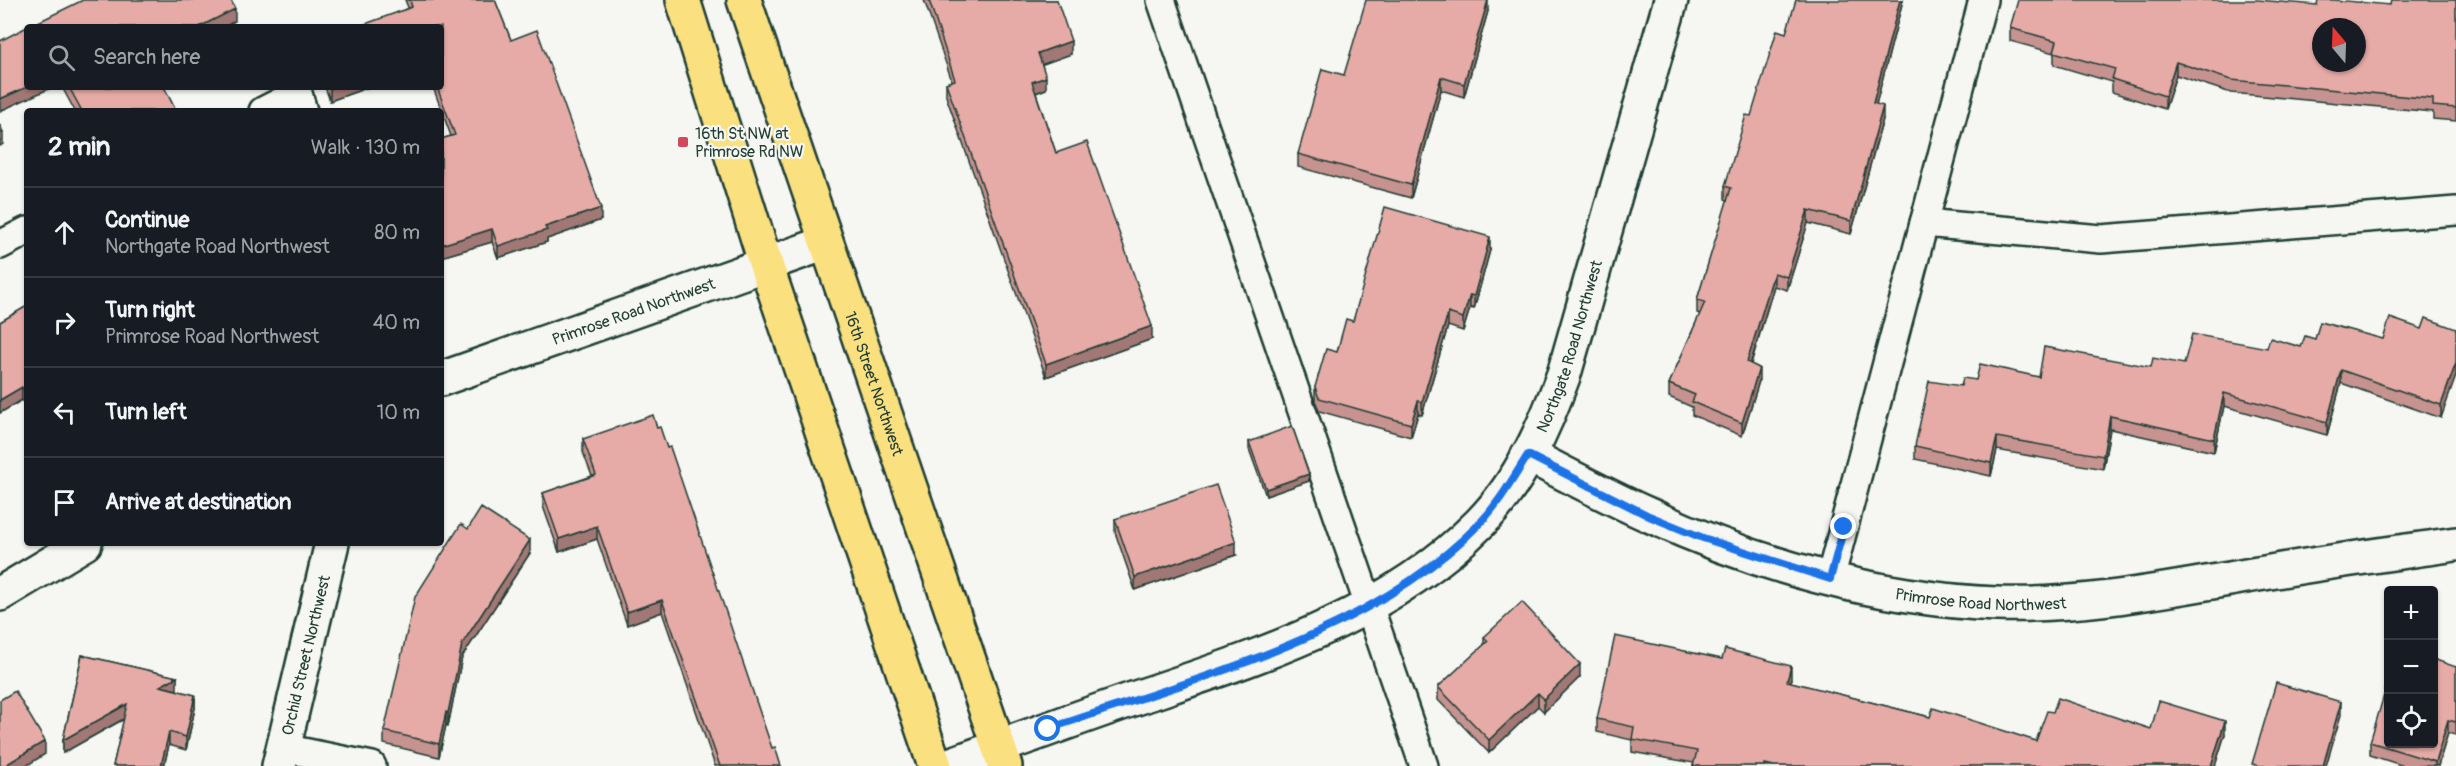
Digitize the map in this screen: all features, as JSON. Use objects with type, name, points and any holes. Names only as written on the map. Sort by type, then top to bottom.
[{"type":"main road","points":[[683,0],[766,265],[935,766]]},
{"type":"main road","name":"16th Street Northwest","points":[[744,0],[1002,757]]},
{"type":"street","name":"Northgate Road Northwest","points":[[946,766],[1002,757],[1317,632],[1369,606],[1431,565],[1481,522],[1503,495],[1528,455],[1552,406],[1564,374],[1671,0]]},
{"type":"street","name":"Primrose Road Northwest","points":[[444,378],[826,243]]},
{"type":"street","name":"Primrose Road Northwest","points":[[1528,455],[1649,516],[1703,538],[1830,579],[1933,598],[1996,603],[2060,603],[2124,597],[2290,568],[2456,544]]},
{"type":"street","points":[[0,594],[80,546]]},
{"type":"street","name":"Orchid Street Northwest","points":[[281,757],[331,546]]},
{"type":"lane","points":[[1161,0],[1424,766]]},
{"type":"lane","points":[[1830,579],[1983,0]]},
{"type":"lane","points":[[269,108],[298,93],[302,108]]},
{"type":"lane","points":[[1924,224],[2101,239],[2456,211]]},
{"type":"lane","points":[[0,245],[24,233]]},
{"type":"lane","points":[[281,757],[372,766]]},
{"type":"building","points":[[83,0],[231,0],[235,9],[205,24],[34,24]]},
{"type":"building","points":[[410,0],[495,0],[511,40],[537,30],[601,208],[545,227],[547,230],[498,246],[492,229],[444,244],[444,138],[455,135],[438,90],[444,90],[444,24],[365,24],[412,7]]},
{"type":"building","points":[[929,0],[1057,0],[1071,41],[1038,53],[1046,77],[1032,82],[1056,153],[1087,142],[1152,326],[1046,364],[946,83],[955,80]]},
{"type":"building","points":[[1366,0],[1488,0],[1464,84],[1441,77],[1411,185],[1298,154],[1322,69],[1344,75]]},
{"type":"building","points":[[1796,0],[1900,0],[1873,103],[1883,106],[1851,221],[1808,210],[1787,277],[1774,273],[1747,362],[1759,368],[1742,423],[1692,402],[1695,395],[1669,384],[1705,302],[1697,300],[1731,188],[1725,186],[1746,115],[1751,116],[1777,30],[1786,33]]},
{"type":"building","points":[[2018,0],[2258,0],[2317,5],[2318,0],[2334,0],[2390,5],[2391,0],[2456,0],[2456,108],[2433,106],[2433,99],[2231,80],[2176,62],[2165,96],[2112,79],[2115,69],[2054,52],[2057,41],[2010,28]]},
{"type":"building","points":[[24,29],[24,88],[0,99],[0,41]]},
{"type":"building","points":[[71,90],[166,90],[174,108],[80,108]]},
{"type":"building","points":[[1385,207],[1490,237],[1474,296],[1470,295],[1463,318],[1448,313],[1422,402],[1418,401],[1411,424],[1319,398],[1315,387],[1326,349],[1337,352],[1346,319],[1353,321]]},
{"type":"building","points":[[24,308],[24,390],[22,387],[0,400],[0,322]]},
{"type":"building","points":[[2390,318],[2422,329],[2426,318],[2456,329],[2456,363],[2441,405],[2341,370],[2327,422],[2224,393],[2214,439],[2110,416],[2103,456],[1997,437],[1991,463],[1915,446],[1929,381],[1961,386],[1963,378],[1976,380],[1980,364],[2039,377],[2044,347],[2151,367],[2153,358],[2184,364],[2192,334],[2267,348],[2270,338],[2301,347],[2305,336],[2315,339],[2320,322],[2383,339]]},
{"type":"building","points":[[653,415],[667,448],[670,447],[772,748],[775,747],[781,766],[720,766],[662,600],[627,612],[597,526],[559,539],[543,493],[596,475],[583,439]]},
{"type":"building","points":[[1292,426],[1309,474],[1266,489],[1249,442]]},
{"type":"building","points":[[1216,485],[1236,542],[1135,577],[1115,519]]},
{"type":"building","points":[[481,508],[530,540],[462,644],[448,713],[446,712],[439,744],[384,731],[415,597],[461,524],[468,529]]},
{"type":"building","points":[[1522,602],[1580,664],[1544,699],[1538,693],[1489,740],[1438,687],[1488,641],[1484,637]]},
{"type":"building","points":[[1615,636],[1722,659],[1725,649],[1791,666],[1787,681],[1930,717],[1933,708],[2036,741],[2047,711],[2053,712],[2058,698],[2151,729],[2159,701],[2225,721],[2211,766],[1774,766],[1765,764],[1765,766],[1693,766],[1697,751],[1632,739],[1634,727],[1597,719]]},
{"type":"building","points":[[82,655],[177,677],[160,686],[195,695],[186,737],[169,732],[161,766],[113,766],[127,704],[63,740]]},
{"type":"building","points":[[2438,661],[2456,667],[2456,722],[2448,720],[2435,762],[2390,748],[2438,748]]},
{"type":"building","points":[[2276,683],[2341,702],[2323,766],[2252,764]]},
{"type":"building","points":[[15,691],[45,741],[4,766],[0,766],[0,700]]},
{"type":"building","points":[[2384,695],[2384,746],[2370,742]]},
{"type":"place","name":"16th St NW at Primrose Rd NW","points":[[683,142]]},
{"type":"route","points":[[1048,729],[1251,660],[1357,613],[1395,591],[1465,537],[1481,522],[1503,495],[1528,455],[1649,516],[1703,538],[1830,579],[1844,527]]}]
